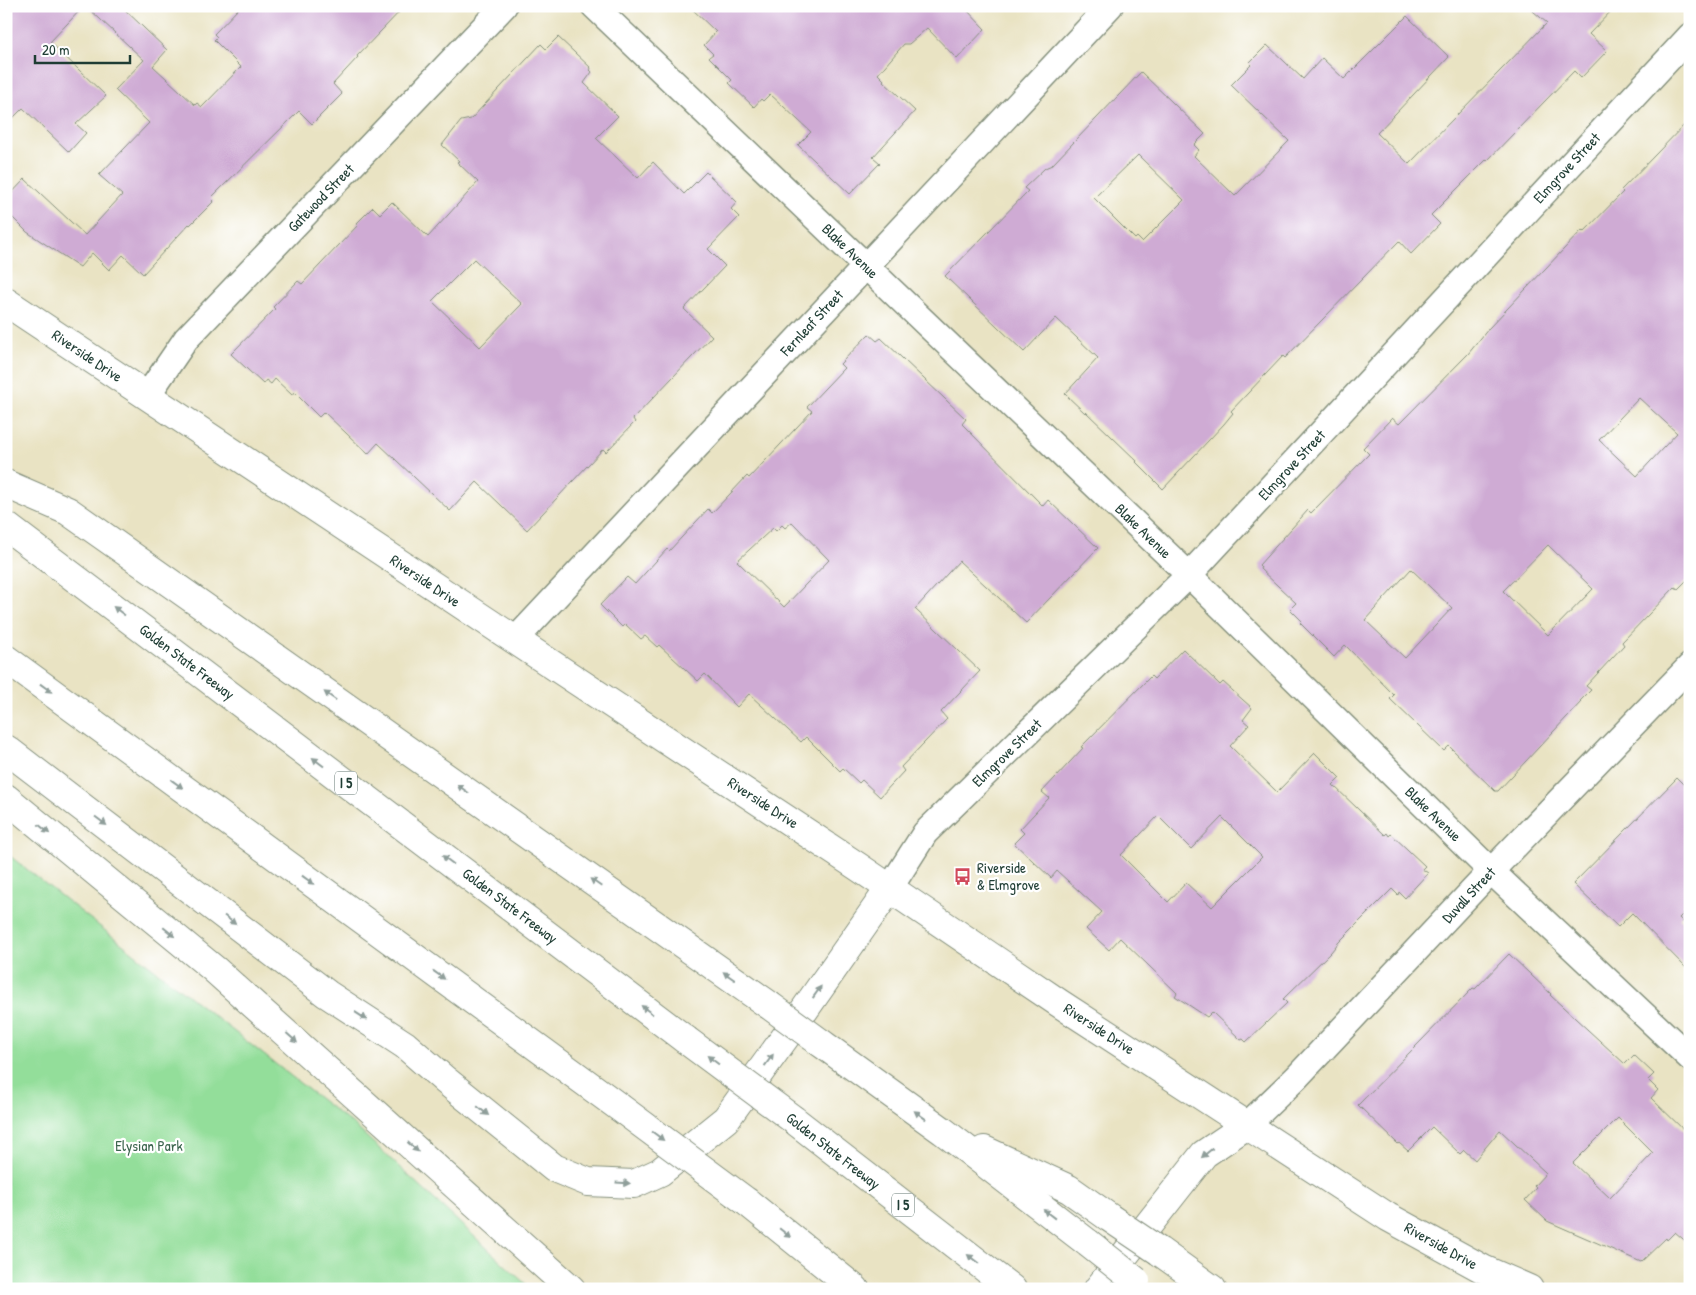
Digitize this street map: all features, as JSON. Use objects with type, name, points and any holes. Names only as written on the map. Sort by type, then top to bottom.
[{"type":"main road","name":"Riverside Drive","points":[[6,302],[890,888],[1059,1004],[1388,1217],[1483,1269],[1529,1289]]},
{"type":"main road","points":[[6,484],[68,511],[769,1004],[943,1131],[1141,1285]]},
{"type":"main road","name":"Golden State Freeway","points":[[6,526],[794,1120],[1012,1289]]},
{"type":"main road","points":[[6,659],[747,1202],[855,1289]]},
{"type":"main road","points":[[6,750],[327,994],[405,1045],[445,1080],[554,1168],[588,1182],[634,1184],[660,1172],[726,1119],[890,888]]},
{"type":"main road","points":[[6,798],[214,969],[571,1289]]},
{"type":"main road","points":[[1098,1289],[1204,1154],[1247,1124]]},
{"type":"main road","points":[[943,1131],[1069,1189],[1212,1289]]},
{"type":"street","name":"Gatewood Street","points":[[146,396],[186,339],[504,6]]},
{"type":"street","name":"Blake Avenue","points":[[594,6],[1189,575],[1491,871],[1690,1058]]},
{"type":"street","name":"Fernleaf Street","points":[[515,640],[1110,6]]},
{"type":"street","name":"Elmgrove Street","points":[[890,888],[925,833],[1189,575],[1690,36]]},
{"type":"street","name":"Duvall Street","points":[[1247,1124],[1296,1078],[1491,871],[1690,666]]},
{"type":"green space","name":"Elysian Park","points":[[6,853],[356,1127],[531,1289],[6,1289]]},
{"type":"building","points":[[6,6],[84,6],[50,42],[106,96],[76,124],[86,133],[69,152],[23,108],[6,125]]},
{"type":"building","points":[[86,6],[121,6],[167,50],[153,66],[195,105],[197,103],[202,107],[241,67],[214,40],[217,37],[214,34],[241,6],[405,6],[333,84],[342,94],[312,124],[299,111],[211,198],[214,201],[189,224],[143,274],[123,255],[109,270],[92,253],[80,267],[27,232],[6,211],[6,199],[25,179],[85,235],[122,195],[99,175],[149,123],[115,90],[144,60]]},
{"type":"building","points":[[689,6],[963,6],[985,29],[957,59],[927,28],[909,44],[904,44],[878,74],[915,111],[873,157],[880,163],[850,194],[798,145],[811,132],[770,94],[763,101],[761,99],[754,107],[729,83],[732,80],[709,57],[713,54],[704,45],[716,32]]},
{"type":"building","points":[[1527,6],[1616,6],[1589,34],[1607,51],[1581,78],[1574,71],[1487,161],[1431,215],[1440,224],[1411,254],[1399,241],[1285,358],[1283,356],[1231,411],[1233,413],[1224,424],[1163,489],[1137,461],[1065,394],[1098,358],[1056,318],[1024,352],[945,276],[1028,191],[1024,188],[1045,168],[1052,165],[1141,72],[1205,134],[1194,145],[1199,150],[1194,156],[1235,196],[1289,141],[1231,85],[1267,45],[1303,79],[1322,58],[1344,79],[1407,16],[1449,57],[1377,133],[1409,164],[1547,23]],"holes":[[[1138,155],[1184,200],[1142,242],[1137,237],[1135,239],[1094,198]]]},
{"type":"building","points":[[558,37],[591,68],[592,72],[584,83],[618,116],[596,138],[638,178],[653,162],[684,194],[706,172],[737,202],[731,209],[739,217],[708,249],[725,266],[684,309],[712,336],[633,419],[635,422],[606,452],[603,449],[527,530],[477,482],[450,511],[378,443],[368,454],[324,412],[319,417],[294,392],[292,395],[275,379],[271,384],[266,380],[263,384],[231,354],[275,309],[273,307],[298,281],[302,284],[373,207],[380,214],[392,202],[428,237],[478,182],[442,145],[461,121],[471,119],[541,44],[546,49]],"holes":[[[474,259],[522,304],[480,347],[432,301]]]},
{"type":"building","points":[[1690,119],[1690,577],[1678,589],[1675,587],[1622,642],[1624,645],[1586,686],[1591,690],[1581,702],[1498,791],[1495,791],[1449,746],[1444,751],[1390,699],[1394,695],[1345,645],[1334,657],[1300,623],[1302,621],[1290,609],[1296,603],[1260,569],[1259,565],[1308,510],[1311,513],[1369,454],[1363,448],[1392,418],[1399,424],[1468,354],[1489,328],[1582,230],[1584,232],[1623,192],[1621,190]],"holes":[[[1639,398],[1677,433],[1637,476],[1599,440]],[[1548,545],[1593,589],[1548,635],[1503,591]],[[1411,569],[1452,608],[1405,658],[1365,620]]]},
{"type":"building","points":[[869,334],[877,341],[881,338],[966,419],[962,424],[1043,506],[1048,500],[1098,548],[1026,623],[959,561],[915,609],[980,671],[941,712],[947,719],[901,767],[904,771],[880,797],[862,780],[859,783],[843,768],[840,771],[806,737],[801,742],[749,694],[737,707],[705,674],[698,681],[659,645],[657,647],[645,636],[641,639],[625,624],[622,627],[600,605],[627,577],[635,584],[708,509],[712,513],[747,476],[749,478],[812,411],[807,407],[844,368],[840,364]],"holes":[[[792,522],[829,560],[784,607],[737,561],[773,528],[776,531],[782,525],[785,528]]]},
{"type":"building","points":[[1183,649],[1220,685],[1223,682],[1252,708],[1243,720],[1249,725],[1230,746],[1277,792],[1315,753],[1340,778],[1333,785],[1385,835],[1387,833],[1389,836],[1391,834],[1425,866],[1422,869],[1428,873],[1405,898],[1399,892],[1398,895],[1392,889],[1283,999],[1287,1003],[1246,1042],[1243,1039],[1241,1040],[1212,1012],[1207,1017],[1175,996],[1177,993],[1120,938],[1109,950],[1086,929],[1102,912],[1057,871],[1051,878],[1014,843],[1024,833],[1020,829],[1049,798],[1042,792],[1083,748],[1081,747],[1151,676],[1154,679]],"holes":[[[1158,816],[1191,849],[1222,817],[1262,857],[1212,907],[1186,883],[1168,902],[1121,855]]]},
{"type":"building","points":[[1677,778],[1690,791],[1690,907],[1679,918],[1690,928],[1690,972],[1632,913],[1618,927],[1573,884]]},
{"type":"building","points":[[1509,954],[1550,995],[1625,1064],[1634,1055],[1654,1074],[1648,1080],[1658,1090],[1651,1098],[1690,1136],[1690,1245],[1675,1232],[1641,1262],[1547,1221],[1525,1200],[1546,1173],[1500,1130],[1475,1160],[1464,1150],[1460,1154],[1432,1127],[1408,1151],[1398,1144],[1358,1105],[1473,988],[1475,989]],"holes":[[[1618,1118],[1653,1153],[1610,1198],[1573,1163]]]},
{"type":"place","name":"Riverside & Elmgrove","points":[[963,877]]}]
